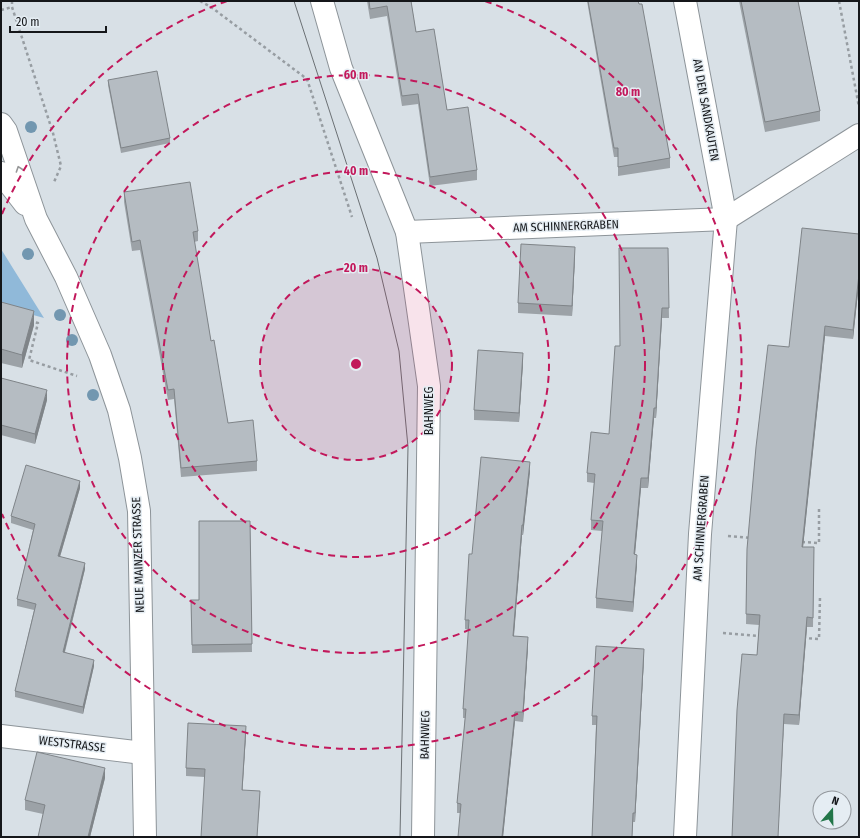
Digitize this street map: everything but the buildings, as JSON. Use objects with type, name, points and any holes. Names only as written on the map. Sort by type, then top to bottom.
[{"type":"street","name":"BAHNWEG","points":[[322,1],[342,68],[407,232],[429,386],[423,837]]},
{"type":"street","name":"AN DEN SANDKAUTEN","points":[[685,1],[726,219]]},
{"type":"street","name":"NEUE MAINZER STRASSE","points":[[3,122],[36,219],[66,277],[100,355],[119,410],[130,458],[139,511],[145,837]]},
{"type":"street","name":"AM SCHINNERGRABEN","points":[[407,232],[726,219],[859,135]]},
{"type":"street","name":"NEUE MAINZER STRASSE","points":[[1,173],[36,219]]},
{"type":"street","name":"AM SCHINNERGRABEN","points":[[685,837],[700,534],[726,219]]},
{"type":"street","name":"WESTSTRASSE","points":[[1,736],[143,753]]},
{"type":"path","points":[[12,1],[12,7],[53,134],[61,166]]},
{"type":"path","points":[[200,1],[211,7],[307,79],[352,217]]},
{"type":"path","points":[[839,1],[859,110]]},
{"type":"path","points":[[1,10],[12,7]]},
{"type":"path","points":[[23,319],[38,323],[29,360],[77,376]]},
{"type":"path","points":[[795,541],[819,543],[819,508]]},
{"type":"path","points":[[700,534],[755,538]]},
{"type":"path","points":[[796,638],[819,639],[820,597]]},
{"type":"path","points":[[695,632],[765,636]]},
{"type":"shaded area","points":[[1,249],[44,318],[1,306]]},
{"type":"tram line","points":[[294,1],[377,258],[399,351],[408,447],[400,837]]}]
